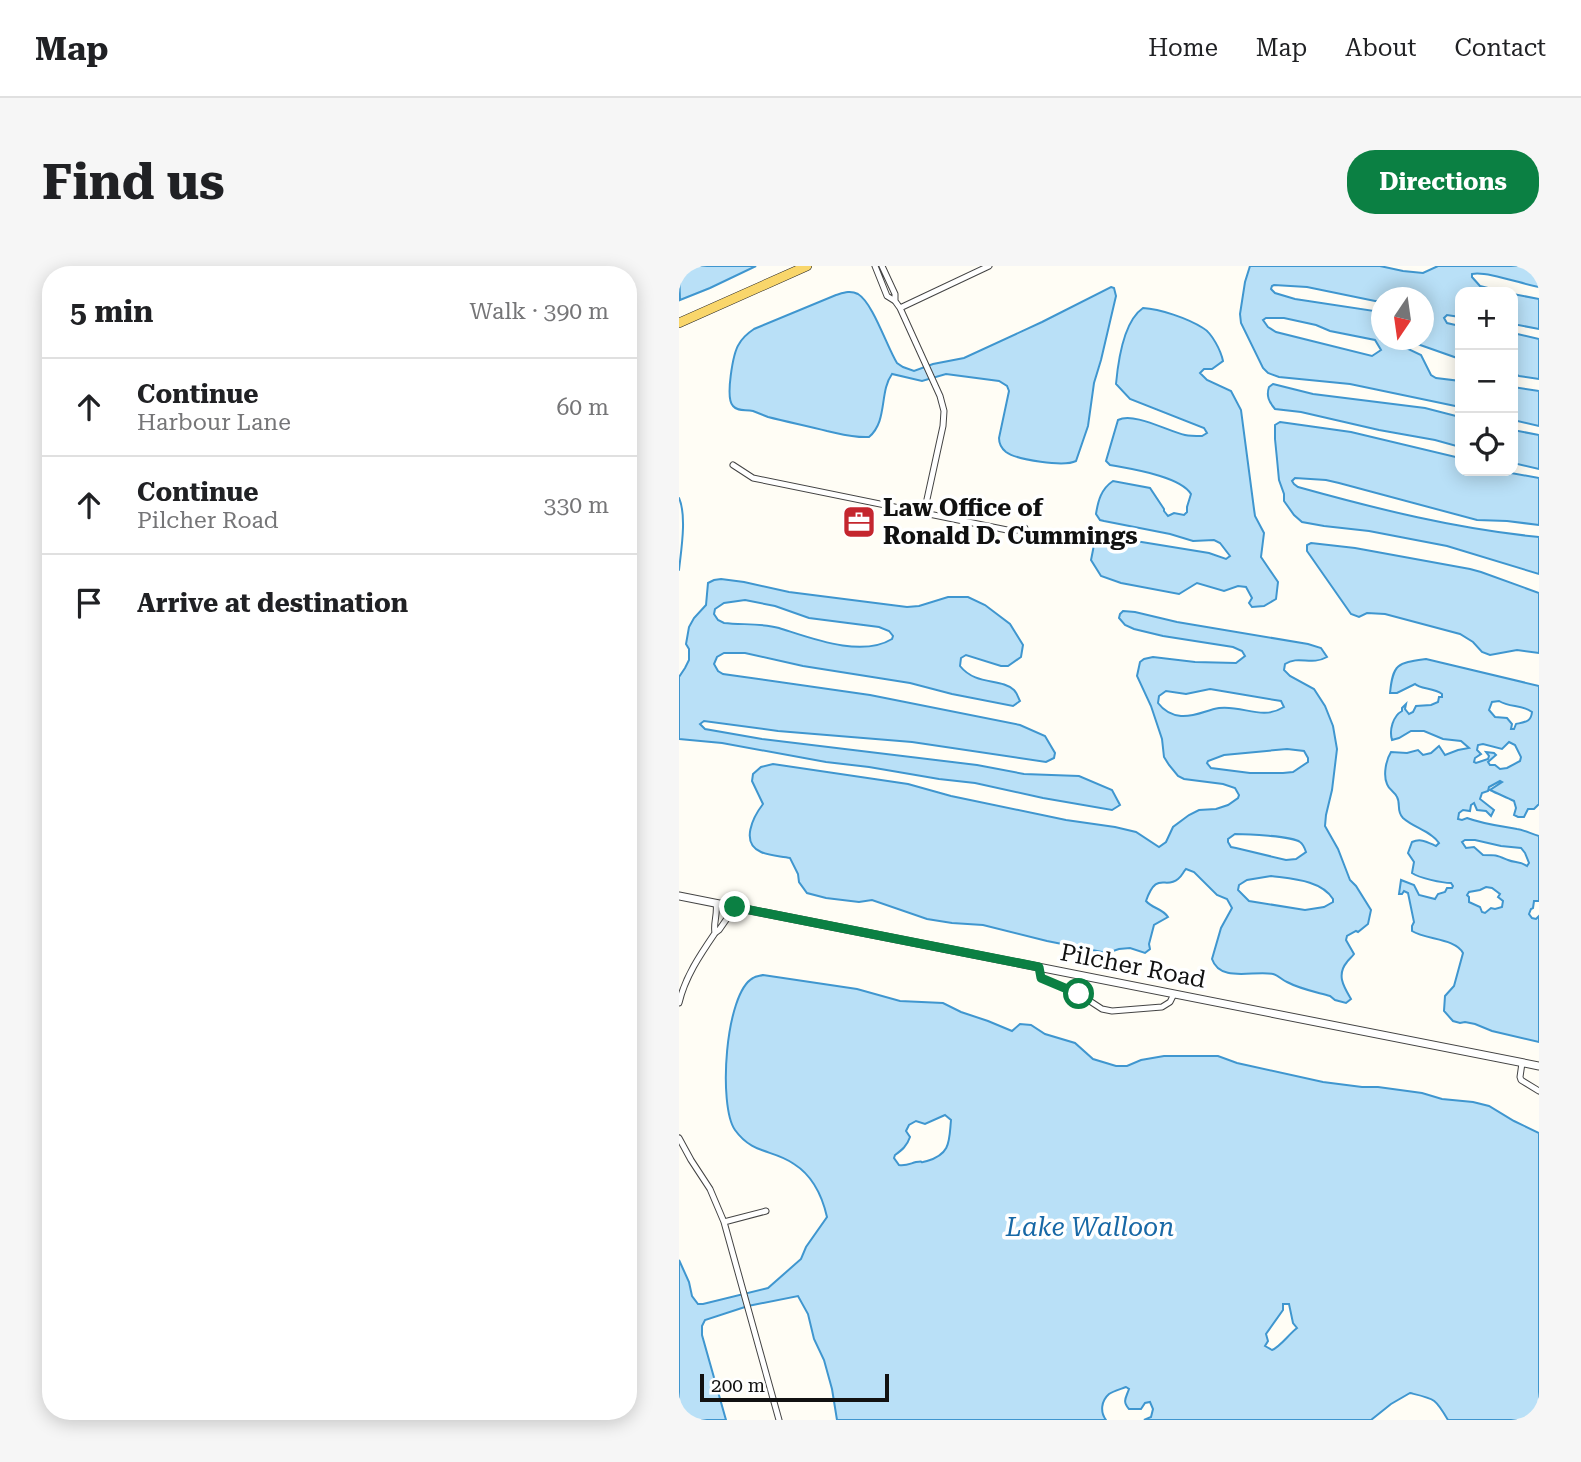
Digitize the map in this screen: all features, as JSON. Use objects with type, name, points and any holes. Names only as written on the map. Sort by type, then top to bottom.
[{"type":"main road","points":[[679,323],[807,266]]},
{"type":"street","points":[[875,266],[887,296],[900,308],[942,402],[943,419],[924,513]]},
{"type":"street","points":[[882,266],[895,294],[895,301]]},
{"type":"street","points":[[900,308],[989,266]]},
{"type":"street","points":[[733,465],[753,478],[1012,531],[1025,528]]},
{"type":"street","name":"Pilcher Road","points":[[679,896],[1539,1066]]},
{"type":"street","points":[[715,933],[716,904]]},
{"type":"street","points":[[679,1003],[693,966],[735,907]]},
{"type":"street","points":[[1039,967],[1041,978],[1079,994],[1102,1009],[1162,1007],[1170,1002],[1174,994]]},
{"type":"street","points":[[1522,1063],[1521,1080],[1539,1091]]},
{"type":"street","points":[[679,1138],[710,1189],[724,1222],[779,1420]]},
{"type":"street","points":[[724,1222],[766,1211]]},
{"type":"water","points":[[679,266],[756,266],[680,300]]},
{"type":"water","points":[[1250,266],[1380,266],[1423,273],[1438,266],[1539,266],[1539,287],[1495,276],[1472,274],[1480,286],[1484,287],[1455,287],[1455,316],[1447,315],[1444,318],[1447,323],[1455,325],[1455,357],[1434,350],[1434,287],[1371,287],[1371,300],[1307,287],[1272,286],[1271,289],[1275,293],[1295,299],[1371,310],[1371,339],[1284,318],[1266,318],[1263,320],[1268,327],[1276,332],[1372,356],[1381,350],[1410,350],[1421,355],[1431,375],[1455,380],[1455,406],[1350,384],[1279,377],[1268,373],[1241,323],[1240,314]]},
{"type":"water","points":[[1111,287],[1114,288],[1116,296],[1094,383],[1088,426],[1076,461],[1070,463],[1020,458],[1004,450],[999,438],[1009,391],[1007,386],[999,381],[946,374],[922,381],[892,374],[879,423],[869,437],[848,436],[737,409],[731,401],[734,356],[746,335],[754,329],[836,295],[852,292],[864,299],[897,363],[914,371],[964,358]]},
{"type":"water","points":[[1518,295],[1539,299],[1539,329],[1518,325]]},
{"type":"water","points":[[1143,308],[1173,315],[1203,328],[1213,338],[1220,352],[1223,361],[1200,373],[1207,380],[1231,391],[1241,410],[1255,516],[1264,533],[1261,557],[1278,582],[1276,599],[1264,606],[1252,607],[1249,603],[1252,598],[1246,587],[1238,586],[1224,591],[1197,583],[1179,594],[1121,583],[1101,576],[1091,560],[1095,540],[1100,537],[1209,553],[1226,559],[1230,556],[1220,543],[1214,540],[1193,541],[1100,520],[1096,514],[1101,496],[1113,481],[1150,488],[1168,516],[1174,513],[1184,515],[1187,512],[1191,494],[1177,482],[1110,465],[1106,461],[1118,420],[1133,418],[1187,435],[1202,436],[1207,433],[1204,428],[1130,399],[1116,384],[1120,354],[1127,332],[1136,314]]},
{"type":"water","points":[[1518,334],[1539,339],[1539,379],[1519,376]]},
{"type":"water","points":[[1273,384],[1313,394],[1425,408],[1455,416],[1455,446],[1301,412],[1275,409],[1268,396],[1269,387]]},
{"type":"water","points":[[1518,388],[1539,391],[1539,426],[1518,421]]},
{"type":"water","points":[[1280,422],[1351,432],[1455,457],[1455,476],[1518,474],[1539,478],[1539,525],[1477,520],[1326,480],[1295,478],[1292,481],[1298,487],[1417,517],[1539,537],[1539,574],[1447,546],[1302,522],[1284,501],[1279,480],[1275,425]]},
{"type":"water","points":[[1518,431],[1539,435],[1539,469],[1518,464]]},
{"type":"water","points":[[1311,543],[1355,548],[1470,569],[1539,593],[1539,653],[1517,650],[1490,655],[1482,652],[1460,634],[1385,614],[1367,613],[1359,617],[1351,614],[1307,551],[1307,545]]},
{"type":"water","points":[[714,580],[744,582],[789,592],[907,607],[948,597],[968,597],[985,605],[1010,624],[1023,645],[1021,657],[1008,666],[1001,666],[966,655],[961,658],[960,666],[973,676],[1009,686],[1020,701],[1013,706],[910,683],[803,666],[745,653],[724,653],[717,657],[714,664],[723,674],[870,695],[1020,725],[1045,736],[1055,753],[1054,758],[1046,762],[912,742],[778,731],[704,721],[700,724],[705,729],[762,739],[977,765],[1024,774],[1079,776],[1112,790],[1120,805],[1112,810],[975,783],[826,762],[722,743],[679,739],[679,677],[689,660],[686,644],[689,627],[706,605],[708,583]],"holes":[[[745,600],[775,606],[809,618],[879,627],[893,636],[880,644],[851,647],[772,626],[724,623],[714,614],[715,609],[724,603]]]},
{"type":"water","points":[[1123,611],[1135,612],[1177,622],[1308,644],[1321,648],[1327,657],[1316,661],[1290,661],[1285,664],[1284,670],[1314,689],[1333,726],[1337,749],[1325,826],[1338,849],[1350,880],[1371,910],[1368,924],[1347,936],[1346,940],[1354,954],[1342,972],[1342,981],[1351,999],[1346,1003],[1297,987],[1277,975],[1230,973],[1216,966],[1212,959],[1221,928],[1232,908],[1227,899],[1217,895],[1194,872],[1186,869],[1178,879],[1158,883],[1150,892],[1146,901],[1168,917],[1154,925],[1150,949],[1145,953],[1130,948],[1107,953],[983,925],[927,919],[872,900],[859,902],[807,893],[799,882],[790,858],[761,852],[751,843],[752,823],[763,804],[752,781],[753,774],[761,767],[773,764],[908,784],[951,796],[1066,820],[1115,827],[1136,832],[1159,847],[1166,842],[1173,827],[1189,815],[1199,810],[1228,805],[1238,798],[1235,788],[1184,779],[1169,765],[1164,757],[1162,739],[1151,706],[1137,676],[1140,662],[1153,657],[1236,663],[1245,656],[1242,651],[1233,647],[1134,629],[1125,625],[1119,618]],"holes":[[[1210,689],[1281,701],[1284,707],[1268,713],[1219,708],[1181,716],[1168,712],[1158,703],[1159,696],[1166,691],[1186,694]],[[1287,749],[1304,751],[1308,762],[1293,772],[1283,773],[1250,773],[1211,768],[1207,763],[1224,755]],[[1235,834],[1288,838],[1300,842],[1306,852],[1296,859],[1286,860],[1231,847],[1228,839]],[[1271,876],[1314,884],[1328,893],[1333,902],[1324,907],[1305,910],[1249,901],[1238,890],[1239,885],[1247,880]]]},
{"type":"water","points":[[1426,659],[1539,686],[1539,804],[1534,809],[1528,809],[1524,817],[1514,815],[1514,801],[1490,790],[1502,782],[1500,781],[1482,793],[1480,799],[1494,810],[1491,816],[1486,811],[1477,810],[1474,803],[1470,811],[1463,810],[1459,813],[1458,819],[1467,818],[1539,836],[1539,901],[1534,901],[1529,914],[1536,919],[1539,916],[1539,1042],[1492,1031],[1475,1024],[1453,1021],[1444,1011],[1445,996],[1454,986],[1463,953],[1454,944],[1412,931],[1414,922],[1408,893],[1404,891],[1399,894],[1401,880],[1414,885],[1419,895],[1435,899],[1438,894],[1453,886],[1451,883],[1412,873],[1414,862],[1408,853],[1412,842],[1421,840],[1436,846],[1439,843],[1432,835],[1401,815],[1397,797],[1386,780],[1389,755],[1391,752],[1407,753],[1418,750],[1423,755],[1431,753],[1439,746],[1445,755],[1469,748],[1461,741],[1443,739],[1424,731],[1411,731],[1392,740],[1391,732],[1396,716],[1406,704],[1405,709],[1409,714],[1416,706],[1431,705],[1442,697],[1439,692],[1415,684],[1397,693],[1390,693],[1395,670],[1399,666]],"holes":[[[1499,701],[1532,712],[1527,721],[1516,724],[1514,729],[1511,729],[1512,724],[1507,718],[1495,717],[1489,710],[1492,702]],[[1509,742],[1515,745],[1521,757],[1520,761],[1500,769],[1488,762],[1496,755],[1486,752],[1488,759],[1474,762],[1481,754],[1477,750],[1478,745],[1502,749]],[[1475,840],[1521,848],[1529,863],[1527,866],[1496,856],[1483,855],[1474,847],[1466,848],[1462,842]],[[1492,888],[1500,894],[1498,897],[1503,901],[1502,907],[1491,908],[1485,913],[1480,907],[1469,902],[1469,892]]]},
{"type":"water","name":"Lake Walloon","points":[[762,975],[857,989],[900,1001],[943,1003],[1012,1031],[1020,1024],[1031,1025],[1045,1034],[1075,1043],[1093,1059],[1116,1066],[1127,1066],[1141,1060],[1164,1056],[1218,1056],[1237,1063],[1323,1082],[1378,1087],[1473,1102],[1489,1106],[1539,1133],[1539,1420],[1448,1420],[1433,1400],[1410,1393],[1371,1420],[1144,1420],[1151,1417],[1153,1409],[1150,1402],[1145,1403],[1141,1409],[1129,1409],[1125,1402],[1129,1389],[1126,1387],[1111,1393],[1104,1400],[1102,1410],[1106,1420],[837,1420],[824,1360],[814,1339],[808,1314],[798,1296],[748,1306],[705,1320],[702,1335],[726,1420],[679,1420],[679,1260],[692,1296],[698,1304],[768,1288],[801,1259],[827,1217],[819,1194],[806,1174],[786,1159],[749,1144],[735,1130],[730,1117],[726,1075],[731,1026],[743,988],[753,978]],"holes":[[[945,1115],[951,1120],[949,1140],[941,1155],[927,1161],[899,1165],[894,1158],[909,1140],[906,1131],[909,1125],[916,1121],[925,1124]],[[1283,1304],[1289,1304],[1293,1323],[1297,1328],[1272,1350],[1265,1346],[1268,1341],[1266,1334],[1283,1310]]]},
{"type":"waterway","points":[[679,498],[683,524],[679,570]]},
{"type":"place","name":"Law Office of Ronald D. Cummings","points":[[859,522]]},
{"type":"route","points":[[735,907],[1039,967],[1041,978],[1079,994]]}]
